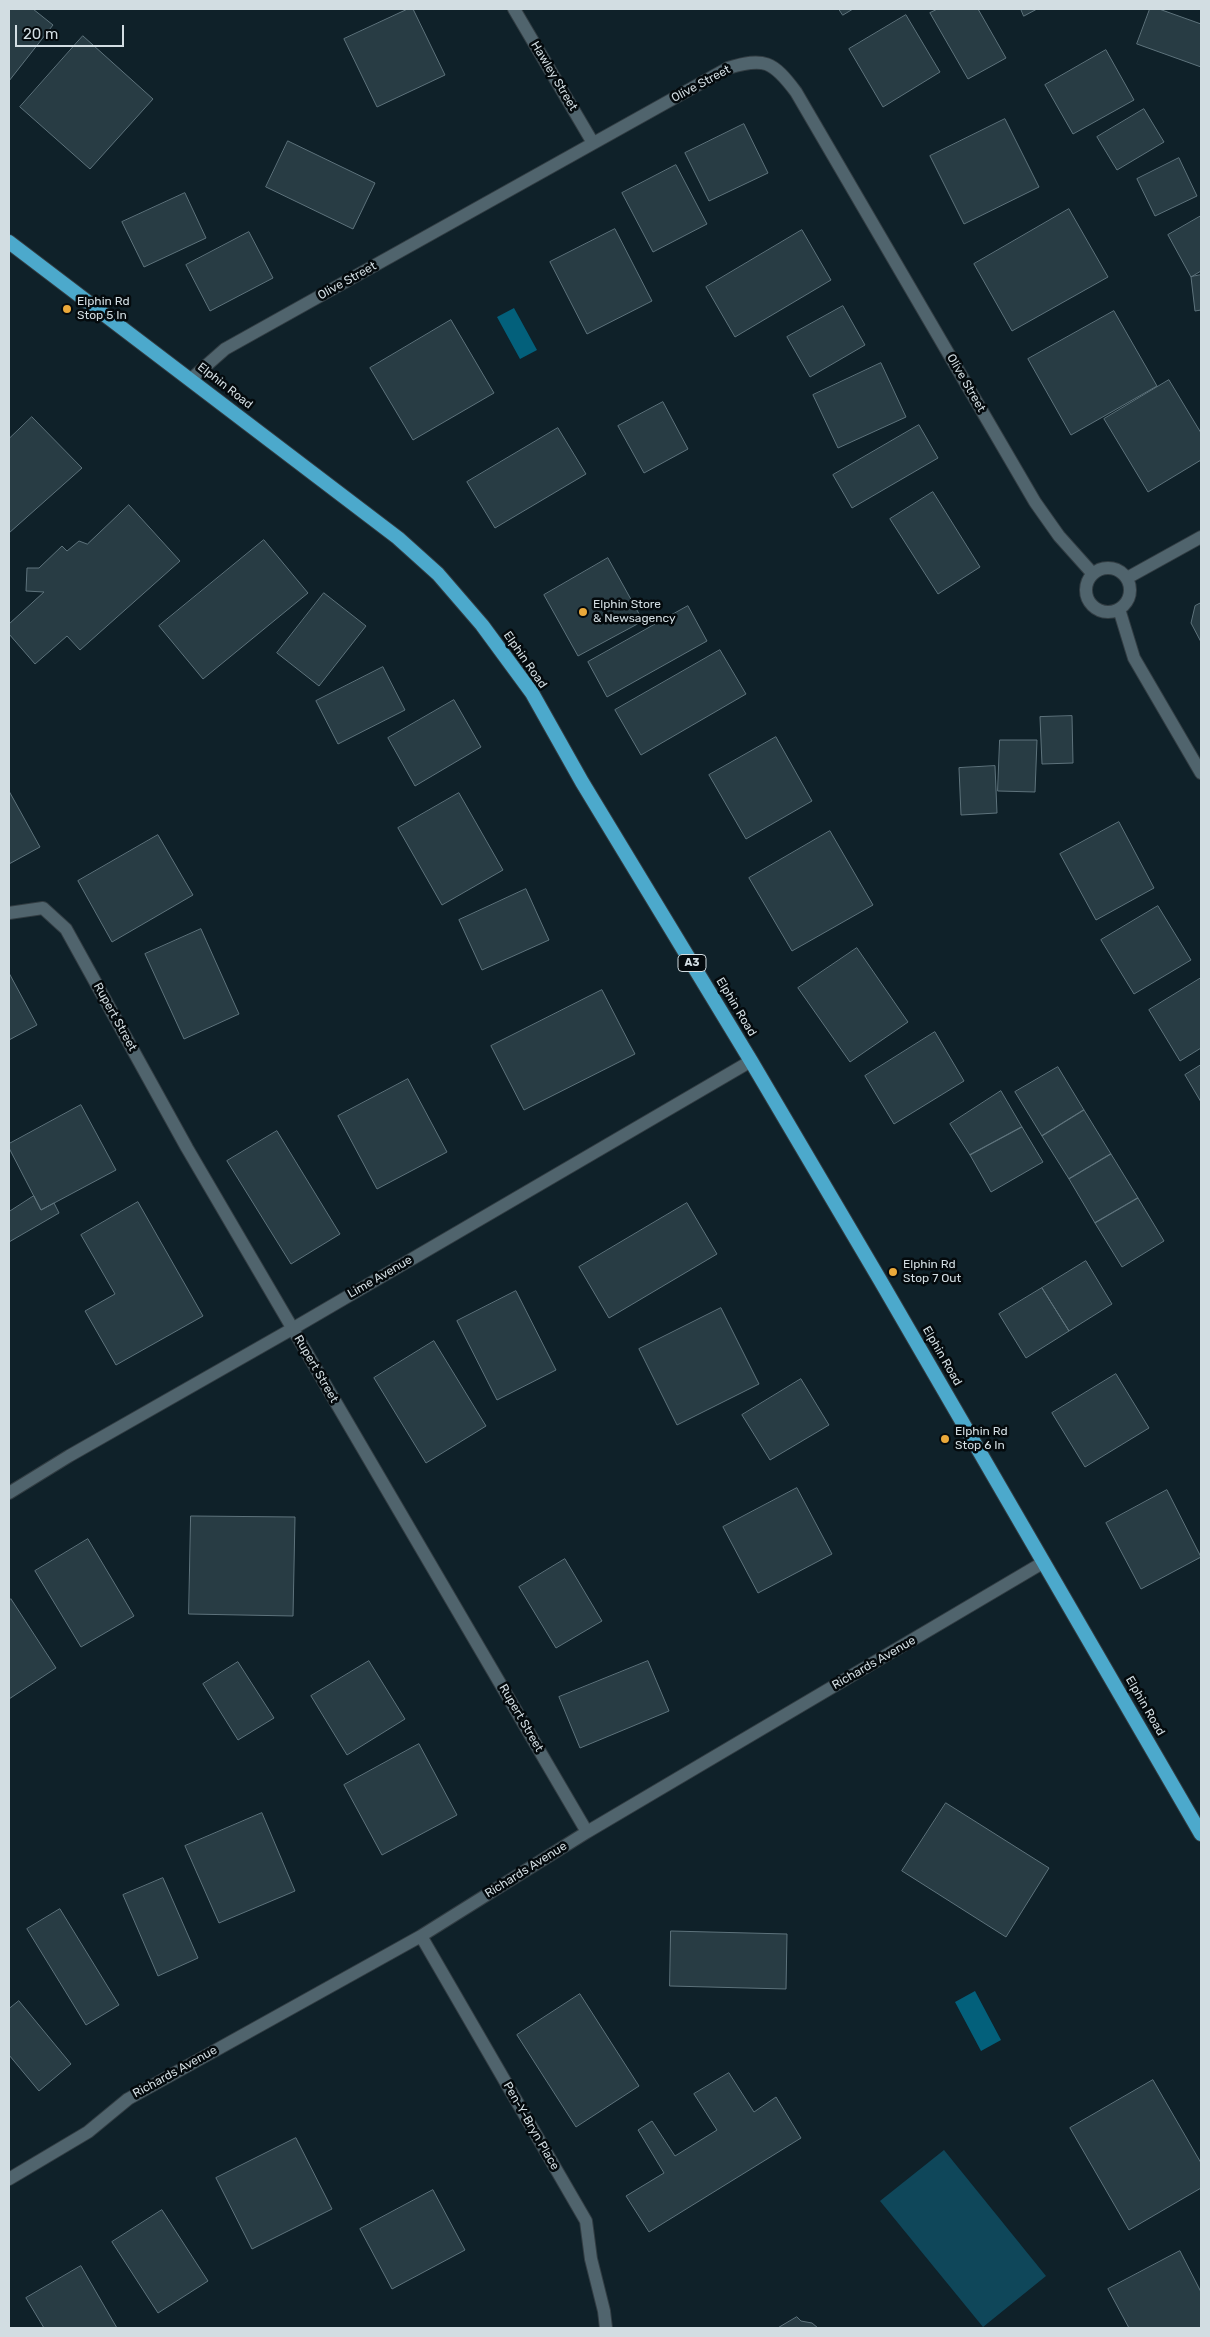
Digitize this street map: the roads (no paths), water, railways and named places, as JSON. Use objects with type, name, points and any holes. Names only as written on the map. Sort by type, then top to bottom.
[{"type":"highway","name":"Elphin Road","points":[[9,242],[191,378],[398,538],[438,574],[482,625],[532,693],[582,782],[751,1061],[1201,1834]]},
{"type":"street","name":"Hawley Street","points":[[514,9],[593,143]]},
{"type":"street","name":"Olive Street","points":[[191,378],[225,349],[728,68],[749,62],[767,64],[781,72],[796,92],[1035,502],[1060,536],[1093,574]]},
{"type":"street","points":[[1127,578],[1201,537]]},
{"type":"street","points":[[1111,568],[1118,570],[1127,578],[1130,592],[1128,599],[1119,609],[1105,612],[1093,605],[1089,599],[1087,586],[1093,574],[1099,570],[1111,568]]},
{"type":"street","points":[[1119,609],[1134,658],[1201,773]]},
{"type":"street","name":"Rupert Street","points":[[9,913],[43,908],[66,929],[187,1148],[587,1832]]},
{"type":"street","name":"Lime Avenue","points":[[9,1493],[69,1456],[292,1329],[751,1061]]},
{"type":"street","name":"Richards Avenue","points":[[9,2179],[88,2132],[128,2099],[421,1936],[587,1832],[1044,1562]]},
{"type":"street","name":"Pen-Y-Bryn Place","points":[[421,1936],[586,2221],[606,2328]]},
{"type":"place","name":"Elphin Rd Stop 5 In","points":[[67,309]]},
{"type":"place","name":"Elphin Store & Newsagency","points":[[583,612]]},
{"type":"place","name":"Elphin Rd Stop 7 Out","points":[[893,1272]]},
{"type":"place","name":"Elphin Rd Stop 6 In","points":[[945,1439]]}]
